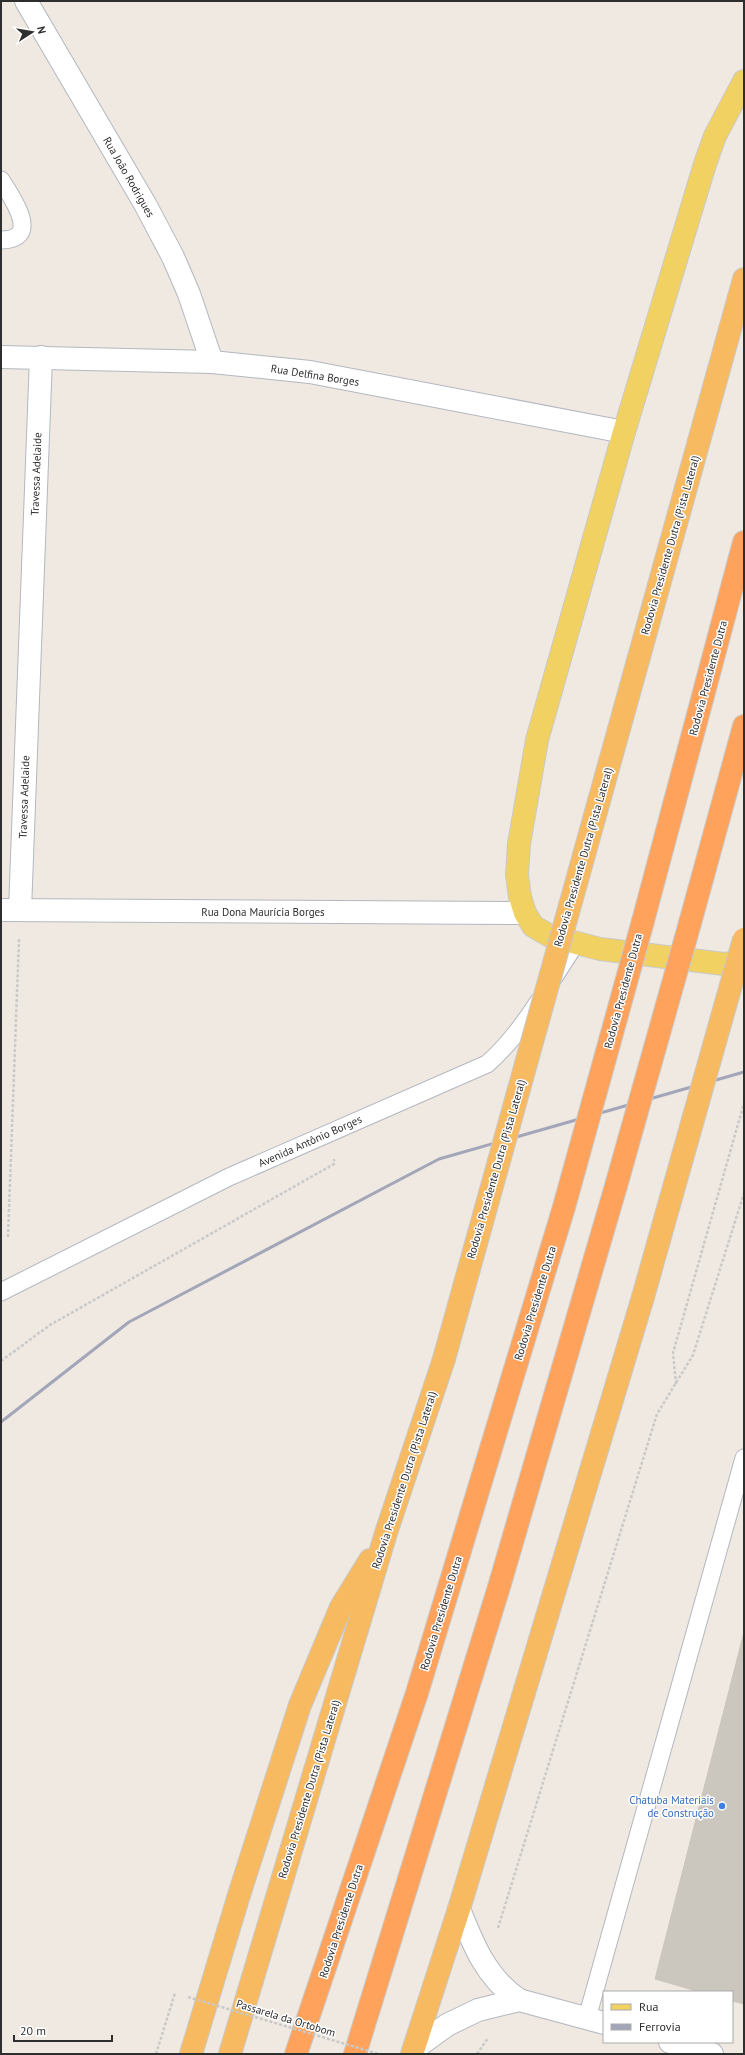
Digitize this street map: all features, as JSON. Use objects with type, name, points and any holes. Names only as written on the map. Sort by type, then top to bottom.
[{"type":"highway","name":"Rodovia Presidente Dutra (Pista Lateral)","points":[[230,2054],[386,1533],[444,1359],[744,279]]},
{"type":"highway","name":"Rodovia Presidente Dutra","points":[[296,2054],[416,1693],[564,1207],[643,921],[744,542]]},
{"type":"highway","points":[[354,2054],[499,1587],[616,1186],[744,726]]},
{"type":"highway","points":[[413,2052],[459,1909],[643,1296],[744,939]]},
{"type":"highway","points":[[191,2054],[239,1895],[300,1705],[341,1607],[386,1533]]},
{"type":"main road","points":[[744,81],[724,117],[705,164],[624,432],[537,740],[519,844],[518,887],[525,913],[533,926],[541,931],[576,943],[600,949],[715,963],[744,962]]},
{"type":"street","name":"Rua João Rodrigues","points":[[26,1],[145,204],[173,257],[190,294],[212,362]]},
{"type":"street","name":"Rua Delfina Borges","points":[[1,357],[212,362],[310,372],[624,432]]},
{"type":"street","name":"Travessa Adelaide","points":[[10,910],[41,357]]},
{"type":"street","name":"Rua Dona Maurícia Borges","points":[[10,910],[525,913]]},
{"type":"street","points":[[459,1909],[474,1947],[486,1967],[507,1992],[519,2000],[595,2021]]},
{"type":"street","points":[[413,2052],[448,2025],[478,2010],[519,2000]]},
{"type":"street","points":[[674,2043],[712,2054]]},
{"type":"lane","points":[[1,180],[22,216],[22,228],[17,236],[7,240],[1,240]]},
{"type":"lane","name":"Avenida Antônio Borges","points":[[1,1292],[229,1177],[487,1064],[501,1052],[524,1023],[576,943]]},
{"type":"lane","points":[[595,2021],[744,1458]]},
{"type":"path","points":[[8,1237],[10,910]]},
{"type":"path","points":[[676,1385],[673,1353],[744,1103]]},
{"type":"path","points":[[1,1361],[50,1325],[334,1164],[334,1130]]},
{"type":"path","points":[[486,1967],[657,1414],[693,1355],[744,1193]]},
{"type":"path","points":[[156,2054],[175,1993]]},
{"type":"path","name":"Passarela da Ortobom","points":[[188,1997],[379,2054]]},
{"type":"building","name":"Chatuba Materiais de Construção","points":[[744,1632],[744,2004],[733,2001],[733,1991],[697,1991],[655,1979]]},
{"type":"railway","points":[[1,1422],[129,1322],[439,1159],[744,1072]]},
{"type":"place","name":"Chatuba Materiais de Construção","points":[[722,1806]]}]
